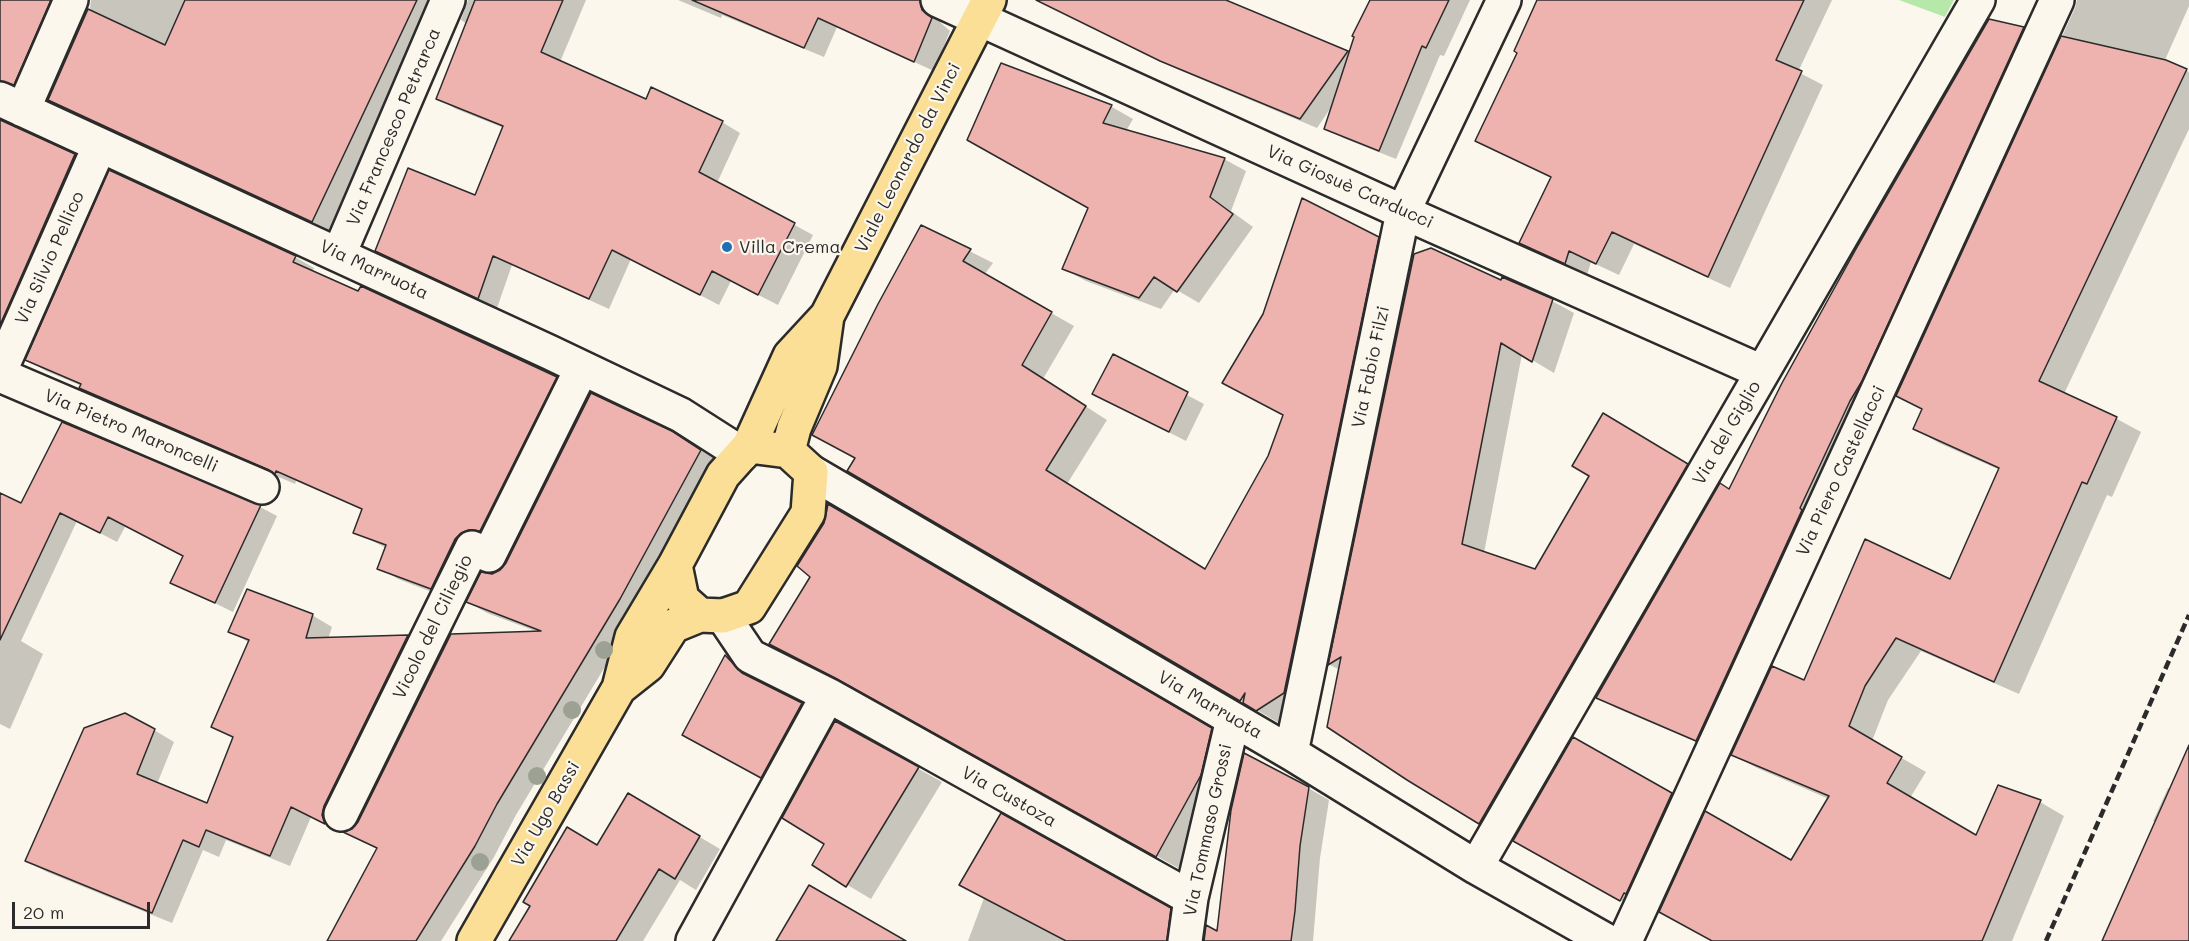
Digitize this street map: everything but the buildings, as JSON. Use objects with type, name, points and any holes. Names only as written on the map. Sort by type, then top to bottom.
[{"type":"main road","name":"Viale Leonardo da Vinci","points":[[746,450],[790,356],[827,316],[984,9]]},
{"type":"main road","name":"Viale Leonardo da Vinci","points":[[800,461],[794,428],[820,366],[827,316]]},
{"type":"main road","name":"Via Marruota","points":[[746,450],[800,461]]},
{"type":"main road","points":[[746,450],[723,475],[675,565],[682,599],[711,615],[748,607],[808,513],[800,461]]},
{"type":"main road","name":"Via Ugo Bassi","points":[[474,941],[619,688],[632,637],[675,565]]},
{"type":"main road","name":"Via Ugo Bassi","points":[[619,688],[648,665],[673,626],[711,615]]},
{"type":"street","points":[[11,104],[71,0]]},
{"type":"street","name":"Via Francesco Petrarca","points":[[339,254],[448,0]]},
{"type":"street","name":"Via Giosuè Carducci","points":[[938,0],[984,9],[1403,212],[1762,372]]},
{"type":"street","name":"Via Fabio Filzi","points":[[1291,753],[1403,212],[1504,0]]},
{"type":"street","name":"Via del Giglio","points":[[1476,867],[1978,0]]},
{"type":"street","name":"Via Piero Castellacci","points":[[1625,941],[2044,5]]},
{"type":"street","name":"Via Marruota","points":[[11,104],[582,368],[681,415],[746,450]]},
{"type":"street","name":"Via Silvio Pellico","points":[[0,373],[100,145]]},
{"type":"street","name":"Vicolo del Ciliegio","points":[[341,814],[472,548],[489,555],[582,368]]},
{"type":"street","name":"Via Pietro Maroncelli","points":[[0,373],[262,487]]},
{"type":"street","name":"Via Marruota","points":[[800,461],[1291,753],[1476,867],[1607,941]]},
{"type":"street","name":"Via Custoza","points":[[711,615],[750,656],[828,695],[1191,898]]},
{"type":"street","points":[[693,941],[828,695]]},
{"type":"street","name":"Via Tommaso Grossi","points":[[1185,941],[1191,898],[1233,719]]},
{"type":"green space","points":[[1899,0],[1954,0],[1945,17]]},
{"type":"railway","points":[[2046,941],[2189,615]]},
{"type":"place","name":"Villa Crema","points":[[727,247]]}]
